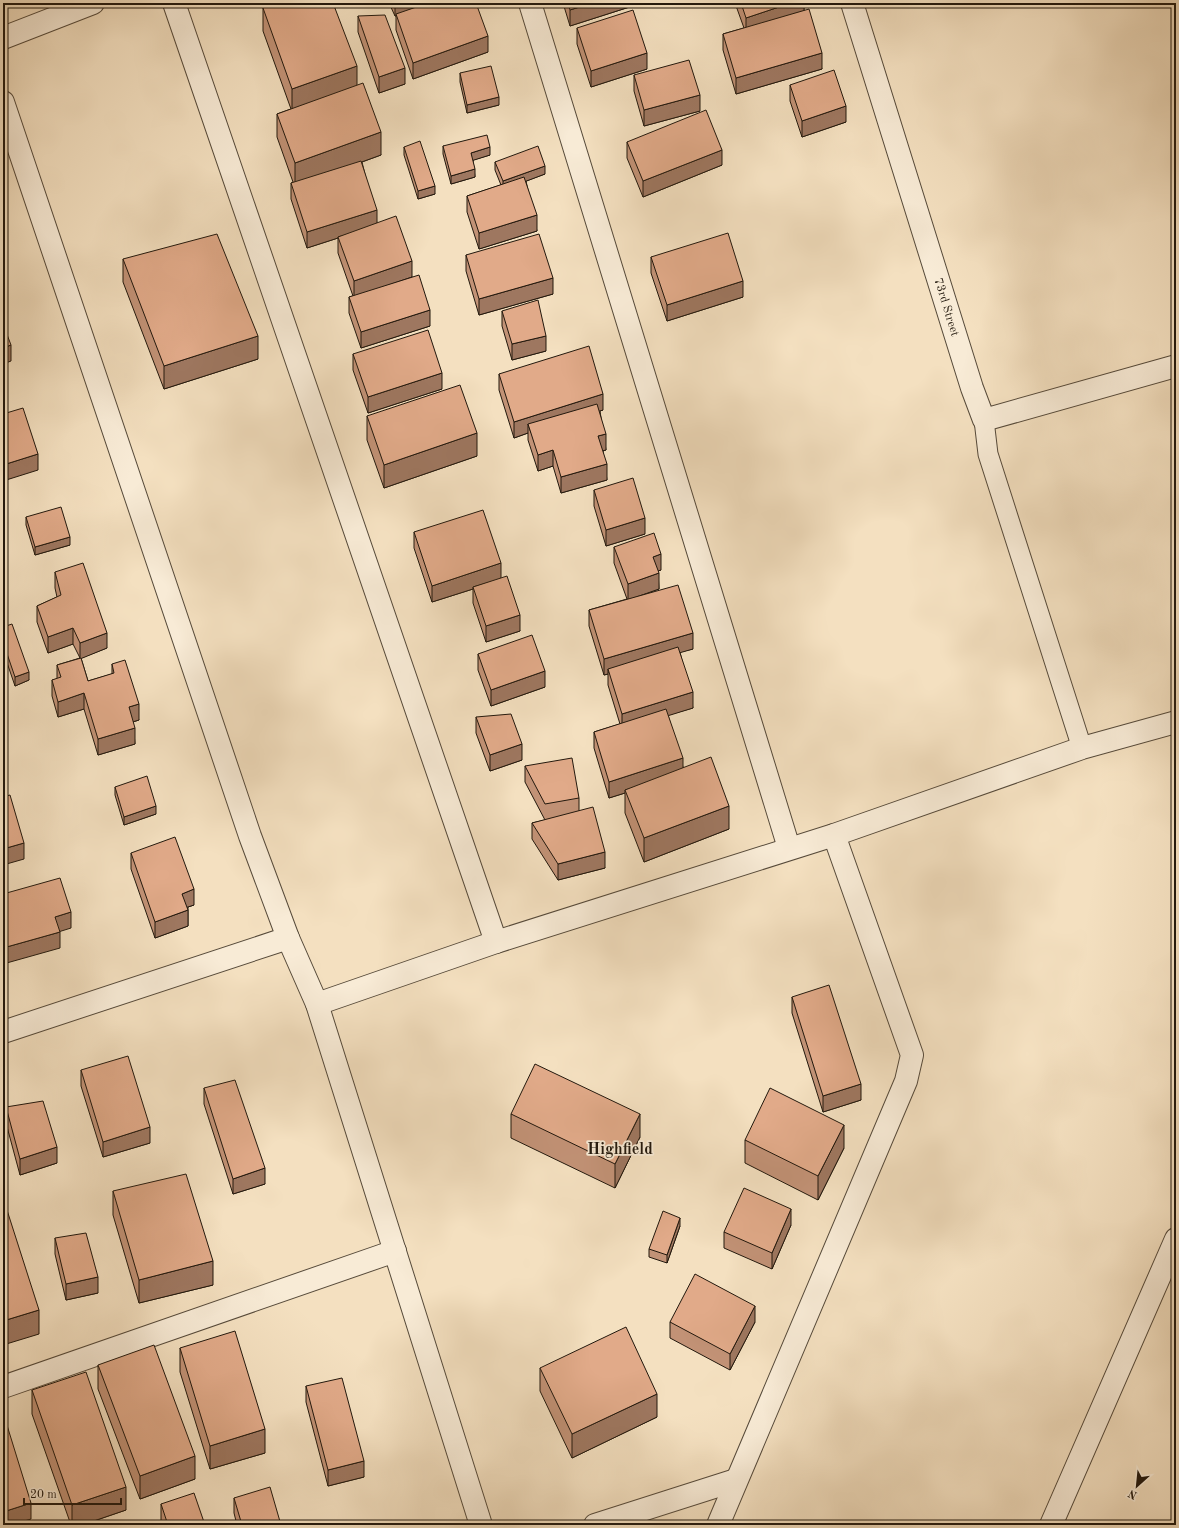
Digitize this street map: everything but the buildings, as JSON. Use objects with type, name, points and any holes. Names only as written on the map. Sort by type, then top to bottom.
[{"type":"street","points":[[3,38],[93,3]]},
{"type":"street","points":[[174,3],[496,942]]},
{"type":"street","points":[[530,3],[789,848]]},
{"type":"street","name":"73rd Street","points":[[852,3],[972,388],[984,420]]},
{"type":"street","points":[[3,102],[247,828],[288,938],[317,1004],[481,1525]]},
{"type":"street","points":[[984,420],[1176,366]]},
{"type":"street","points":[[317,1004],[496,942],[834,835],[1082,748],[1176,722]]},
{"type":"street","points":[[718,1525],[906,1081],[912,1055],[834,835]]},
{"type":"street","points":[[3,1032],[288,938]]},
{"type":"street","points":[[1052,1525],[1176,1239]]},
{"type":"street","points":[[3,1387],[395,1251]]},
{"type":"street","points":[[595,1525],[736,1480]]},
{"type":"lane","points":[[984,420],[988,454],[1082,748]]},
{"type":"district","name":"Highfield","points":[[620,1148]]}]
